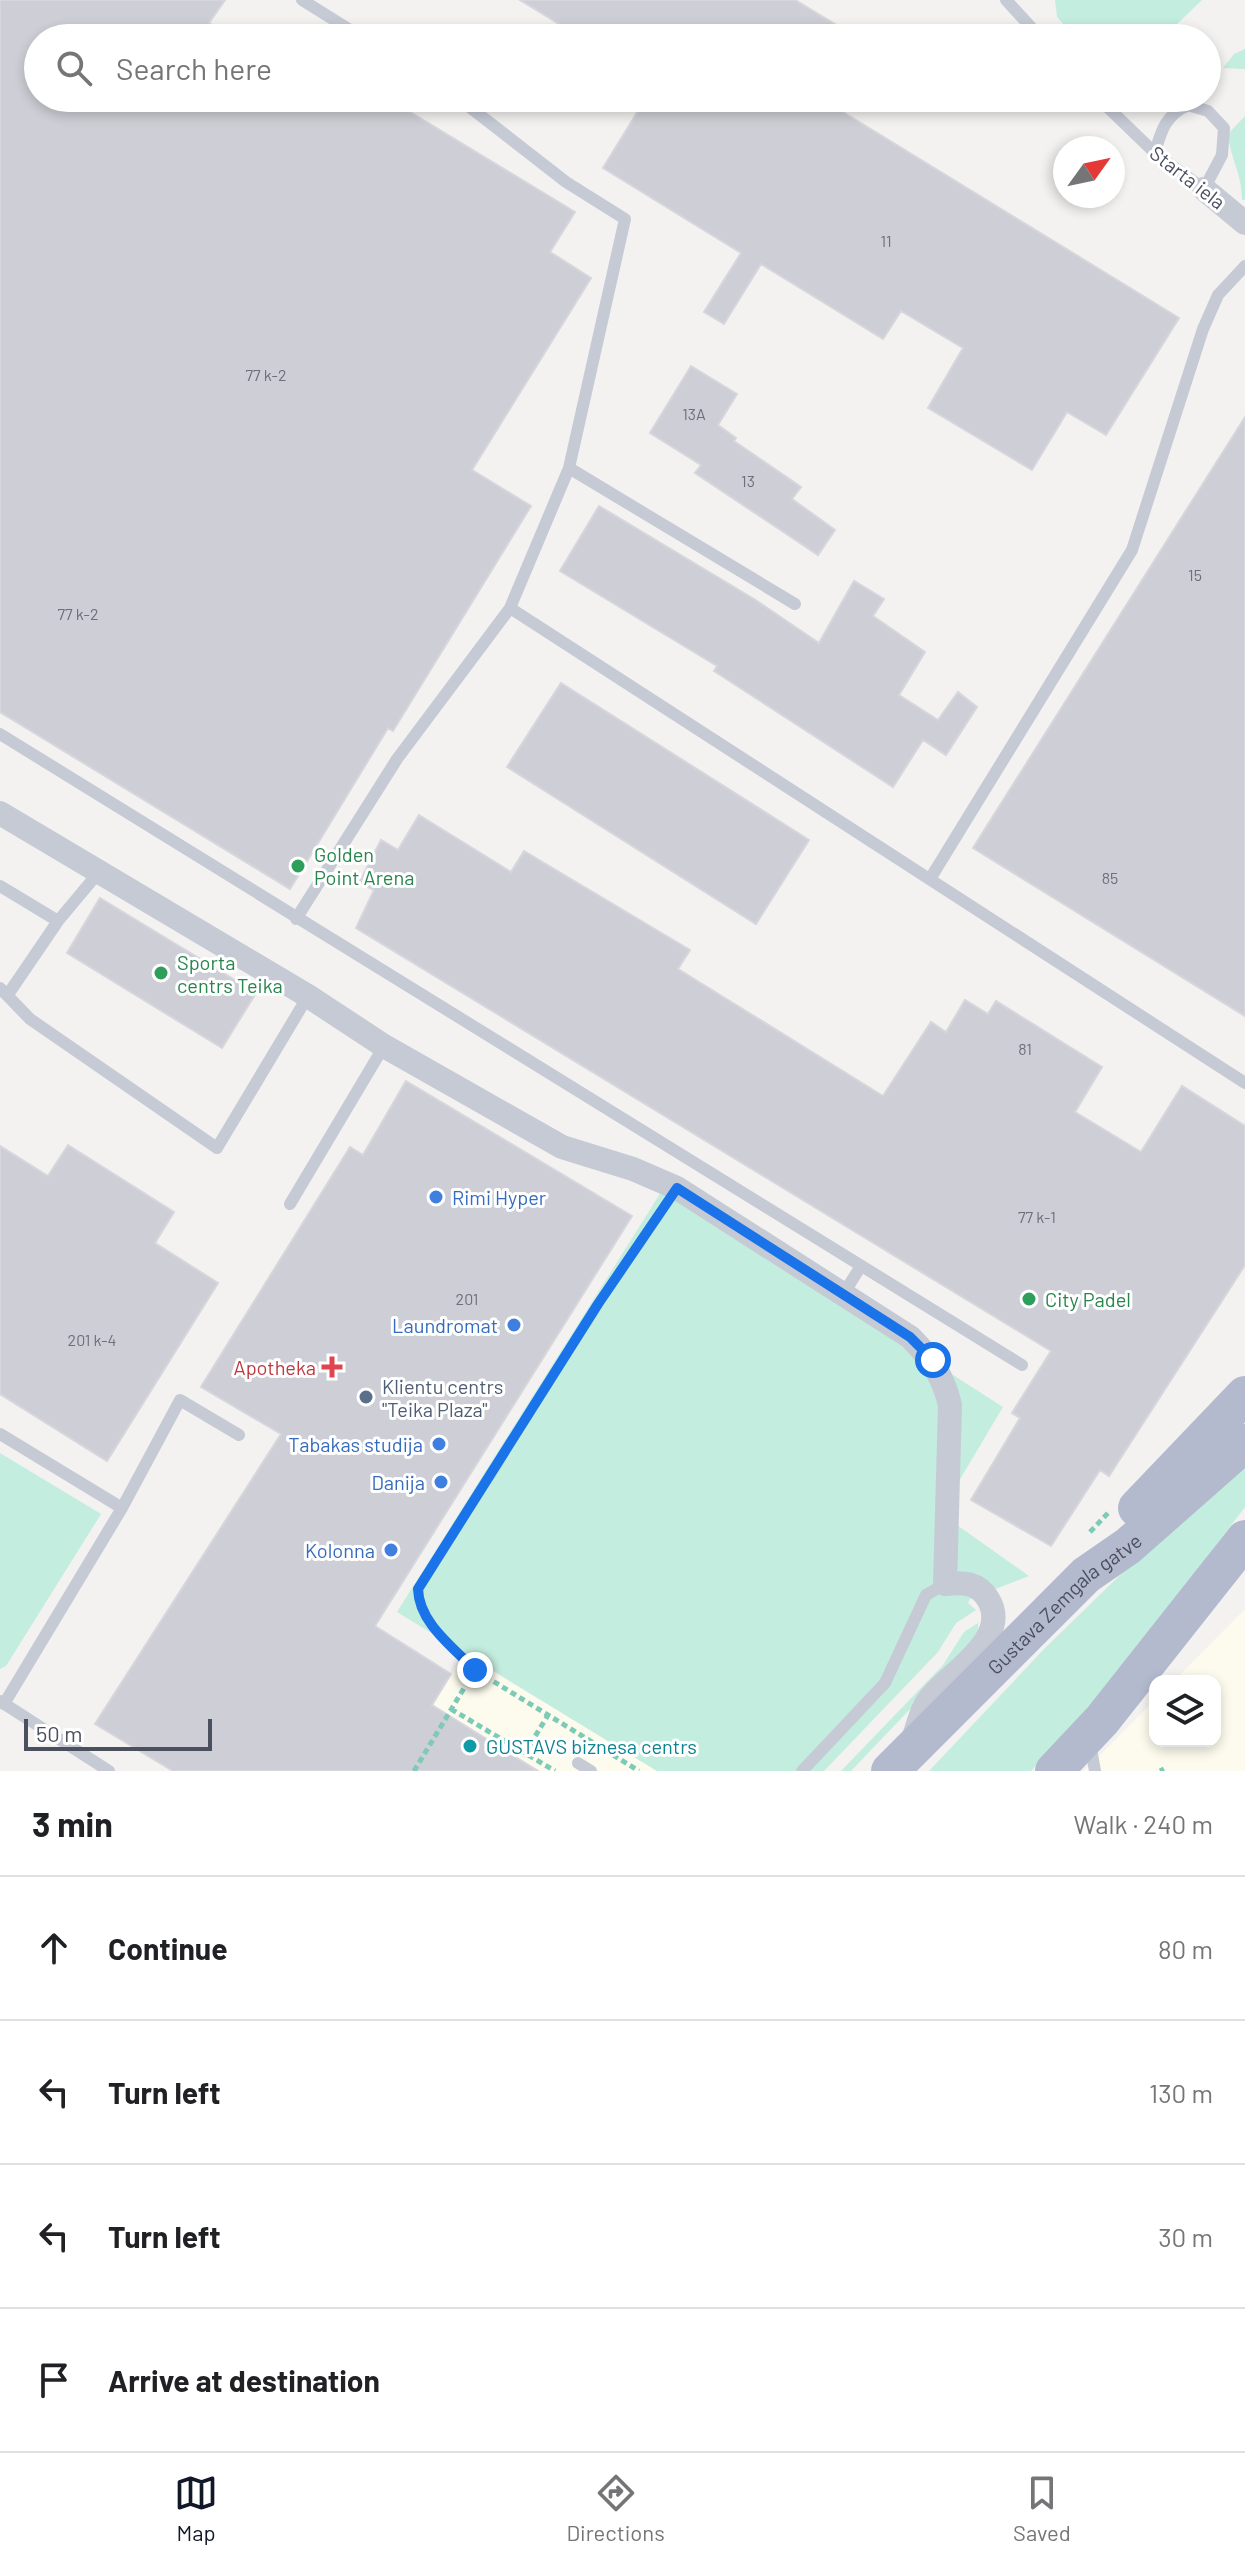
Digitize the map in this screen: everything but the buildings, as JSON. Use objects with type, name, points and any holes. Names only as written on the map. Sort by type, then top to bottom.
[{"type":"main road","points":[[1086,1575],[1112,1534],[1245,1395]]},
{"type":"main road","name":"Gustava Zemgala gatve","points":[[899,1762],[1086,1575],[1128,1546],[1245,1443]]},
{"type":"main road","points":[[1102,1720],[1245,1539]]},
{"type":"main road","points":[[1054,1771],[1245,1575]]},
{"type":"street","name":"Starta iela","points":[[1204,189],[1245,223]]},
{"type":"street","points":[[0,813],[308,996],[384,1046],[562,1147],[633,1169],[677,1188],[910,1337],[933,1360],[945,1383],[951,1425],[945,1584],[964,1581],[987,1596],[993,1609],[992,1629],[985,1642],[927,1701],[899,1762]]},
{"type":"lane","points":[[302,0],[341,24]]},
{"type":"lane","points":[[1006,0],[1028,24]]},
{"type":"lane","points":[[296,919],[397,759],[510,608],[569,468],[625,219],[566,182],[476,112]]},
{"type":"lane","name":"Starta iela","points":[[1113,112],[1155,153],[1204,189]]},
{"type":"lane","points":[[1155,153],[1162,127],[1174,112]]},
{"type":"lane","points":[[1204,189],[1222,155],[1224,128],[1209,112]]},
{"type":"lane","points":[[930,879],[1132,550],[1203,329],[1218,295],[1245,266]]},
{"type":"lane","points":[[569,468],[795,604]]},
{"type":"lane","points":[[510,608],[1245,1083]]},
{"type":"lane","points":[[0,734],[1022,1365]]},
{"type":"lane","points":[[99,872],[4,990],[30,1019],[217,1148],[308,996]]},
{"type":"lane","points":[[0,886],[58,921]]},
{"type":"lane","points":[[290,1204],[384,1046]]},
{"type":"lane","points":[[844,1293],[861,1266]]},
{"type":"lane","points":[[109,1771],[2,1702],[122,1508],[180,1400],[239,1435]]},
{"type":"lane","points":[[0,1434],[122,1508]]},
{"type":"lane","points":[[802,1771],[885,1683],[926,1595],[945,1584]]},
{"type":"lane","points":[[1095,1771],[1089,1747],[1102,1720]]},
{"type":"lane","points":[[578,1763],[591,1771]]},
{"type":"path","points":[[639,1771],[475,1670],[433,1627],[419,1602],[418,1589],[598,1304],[677,1188]]},
{"type":"path","points":[[414,1771],[475,1670]]},
{"type":"path","points":[[451,1709],[555,1771]]},
{"type":"path","points":[[525,1753],[548,1715]]},
{"type":"shaded area","points":[[1245,1609],[1245,1771],[1084,1771],[1149,1706],[1149,1747],[1221,1747],[1221,1675],[1180,1675]]},
{"type":"shaded area","points":[[464,1654],[657,1771],[391,1771]]},
{"type":"green space","points":[[1055,0],[1202,0],[1177,24],[1063,24],[1057,17]]},
{"type":"green space","points":[[1245,49],[1245,69],[1223,68],[1234,54]]},
{"type":"green space","points":[[1245,116],[1245,200],[1242,200],[1228,134]]},
{"type":"green space","points":[[663,1189],[1003,1407],[940,1513],[1029,1576],[970,1599],[968,1603],[976,1610],[956,1623],[938,1652],[824,1771],[657,1771],[397,1612]]},
{"type":"green space","points":[[0,1453],[101,1514],[6,1666],[0,1669]]},
{"type":"green space","points":[[1245,1467],[1245,1507],[1111,1683],[1031,1771],[929,1771],[1045,1648],[1148,1548]]},
{"type":"green space","points":[[978,1623],[978,1632],[956,1661],[851,1771],[841,1771],[943,1665],[964,1632]]},
{"type":"place","name":"Golden Point Arena","points":[[298,866]]},
{"type":"place","name":"Sporta centrs Teika","points":[[161,973]]},
{"type":"place","name":"Rimi Hyper","points":[[436,1197]]},
{"type":"place","name":"City Padel","points":[[1029,1299]]},
{"type":"place","name":"Laundromat","points":[[514,1325]]},
{"type":"place","name":"Apotheka","points":[[332,1367]]},
{"type":"place","name":"Klientu centrs \"Teika Plaza\"","points":[[366,1397]]},
{"type":"place","name":"Tabakas studija","points":[[439,1444]]},
{"type":"place","name":"Danija","points":[[441,1482]]},
{"type":"place","name":"Kolonna","points":[[391,1550]]},
{"type":"place","name":"GUSTAVS biznesa centrs","points":[[470,1746]]},
{"type":"route","points":[[475,1670],[433,1627],[419,1602],[418,1589],[598,1304],[677,1188],[910,1337],[933,1360]]}]
